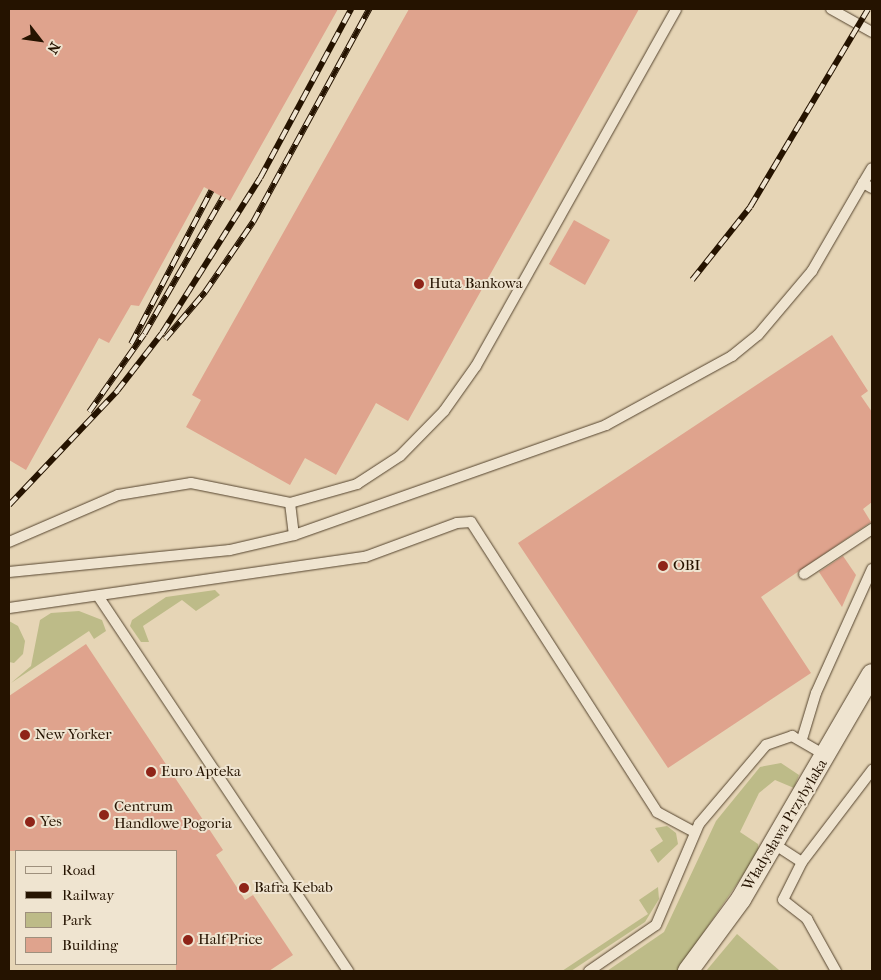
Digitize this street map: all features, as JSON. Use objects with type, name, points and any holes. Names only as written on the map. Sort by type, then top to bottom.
[{"type":"street","name":"Władysława Przybylaka","points":[[688,971],[774,844],[872,674]]},
{"type":"lane","points":[[9,542],[101,501],[166,485],[191,483],[290,503],[357,484],[400,456],[444,411],[476,366],[676,9]]},
{"type":"lane","points":[[831,9],[872,32]]},
{"type":"lane","points":[[9,572],[230,550],[294,535],[606,425],[732,356],[787,306],[868,185],[872,168]]},
{"type":"lane","points":[[290,503],[294,535]]},
{"type":"lane","points":[[9,608],[365,557],[457,523],[471,522],[657,812],[694,832]]},
{"type":"lane","points":[[804,574],[872,528]]},
{"type":"lane","points":[[802,739],[816,693],[872,569]]},
{"type":"lane","points":[[98,596],[348,971]]},
{"type":"lane","points":[[589,971],[656,925],[694,832],[766,745],[782,737],[802,739],[826,756]]},
{"type":"lane","points":[[836,971],[807,919],[783,900],[802,862],[872,770]]},
{"type":"lane","points":[[774,844],[802,862]]},
{"type":"green space","points":[[215,590],[220,595],[196,611],[182,600],[143,626],[149,642],[141,642],[130,626],[132,620],[166,597]]},
{"type":"green space","points":[[79,611],[102,620],[106,631],[94,639],[89,631],[11,683],[31,666],[40,620],[51,613]]},
{"type":"green space","points":[[9,621],[18,626],[25,641],[23,654],[14,663],[9,662]]},
{"type":"green space","points":[[781,763],[799,775],[794,788],[775,780],[759,793],[740,832],[758,844],[759,852],[677,971],[607,971],[664,932],[716,821],[760,767]]},
{"type":"green space","points":[[667,826],[676,833],[678,844],[658,863],[650,850],[663,841],[655,828]]},
{"type":"green space","points":[[658,887],[659,899],[645,922],[571,971],[562,971],[648,914],[639,900]]},
{"type":"green space","points":[[737,934],[779,970],[780,971],[706,971]]},
{"type":"building","points":[[9,9],[338,9],[230,201],[204,187],[139,306],[131,305],[109,343],[99,338],[26,470],[9,460]]},
{"type":"building","points":[[409,9],[639,9],[408,421],[376,403],[336,475],[305,458],[290,485],[186,427],[201,400],[192,395]]},
{"type":"building","points":[[574,220],[610,240],[585,285],[549,264]]},
{"type":"building","name":"OBI","points":[[832,335],[868,391],[861,396],[872,412],[872,502],[863,509],[871,522],[761,597],[811,673],[668,768],[518,543]]},
{"type":"building","points":[[843,556],[856,575],[842,607],[819,572]]},
{"type":"building","name":"Centrum Handlowe Pogoria","points":[[86,644],[223,850],[216,855],[245,900],[253,895],[293,955],[269,971],[176,971],[176,965],[178,965],[178,850],[9,851],[9,696]]},
{"type":"railway","points":[[9,505],[117,391],[162,333],[260,178],[351,9]]},
{"type":"railway","points":[[165,339],[205,292],[253,222],[369,9]]},
{"type":"railway","points":[[692,280],[750,207],[868,9]]},
{"type":"railway","points":[[131,344],[211,191]]},
{"type":"railway","points":[[89,412],[144,334],[223,197]]},
{"type":"place","name":"Huta Bankowa","points":[[419,284]]},
{"type":"place","name":"OBI","points":[[663,566]]},
{"type":"place","name":"New Yorker","points":[[25,735]]},
{"type":"place","name":"Euro Apteka","points":[[151,772]]},
{"type":"place","name":"Centrum Handlowe Pogoria","points":[[104,815]]},
{"type":"place","name":"Yes","points":[[30,822]]},
{"type":"place","name":"Bafra Kebab","points":[[244,888]]},
{"type":"place","name":"HalfPrice","points":[[188,940]]}]
